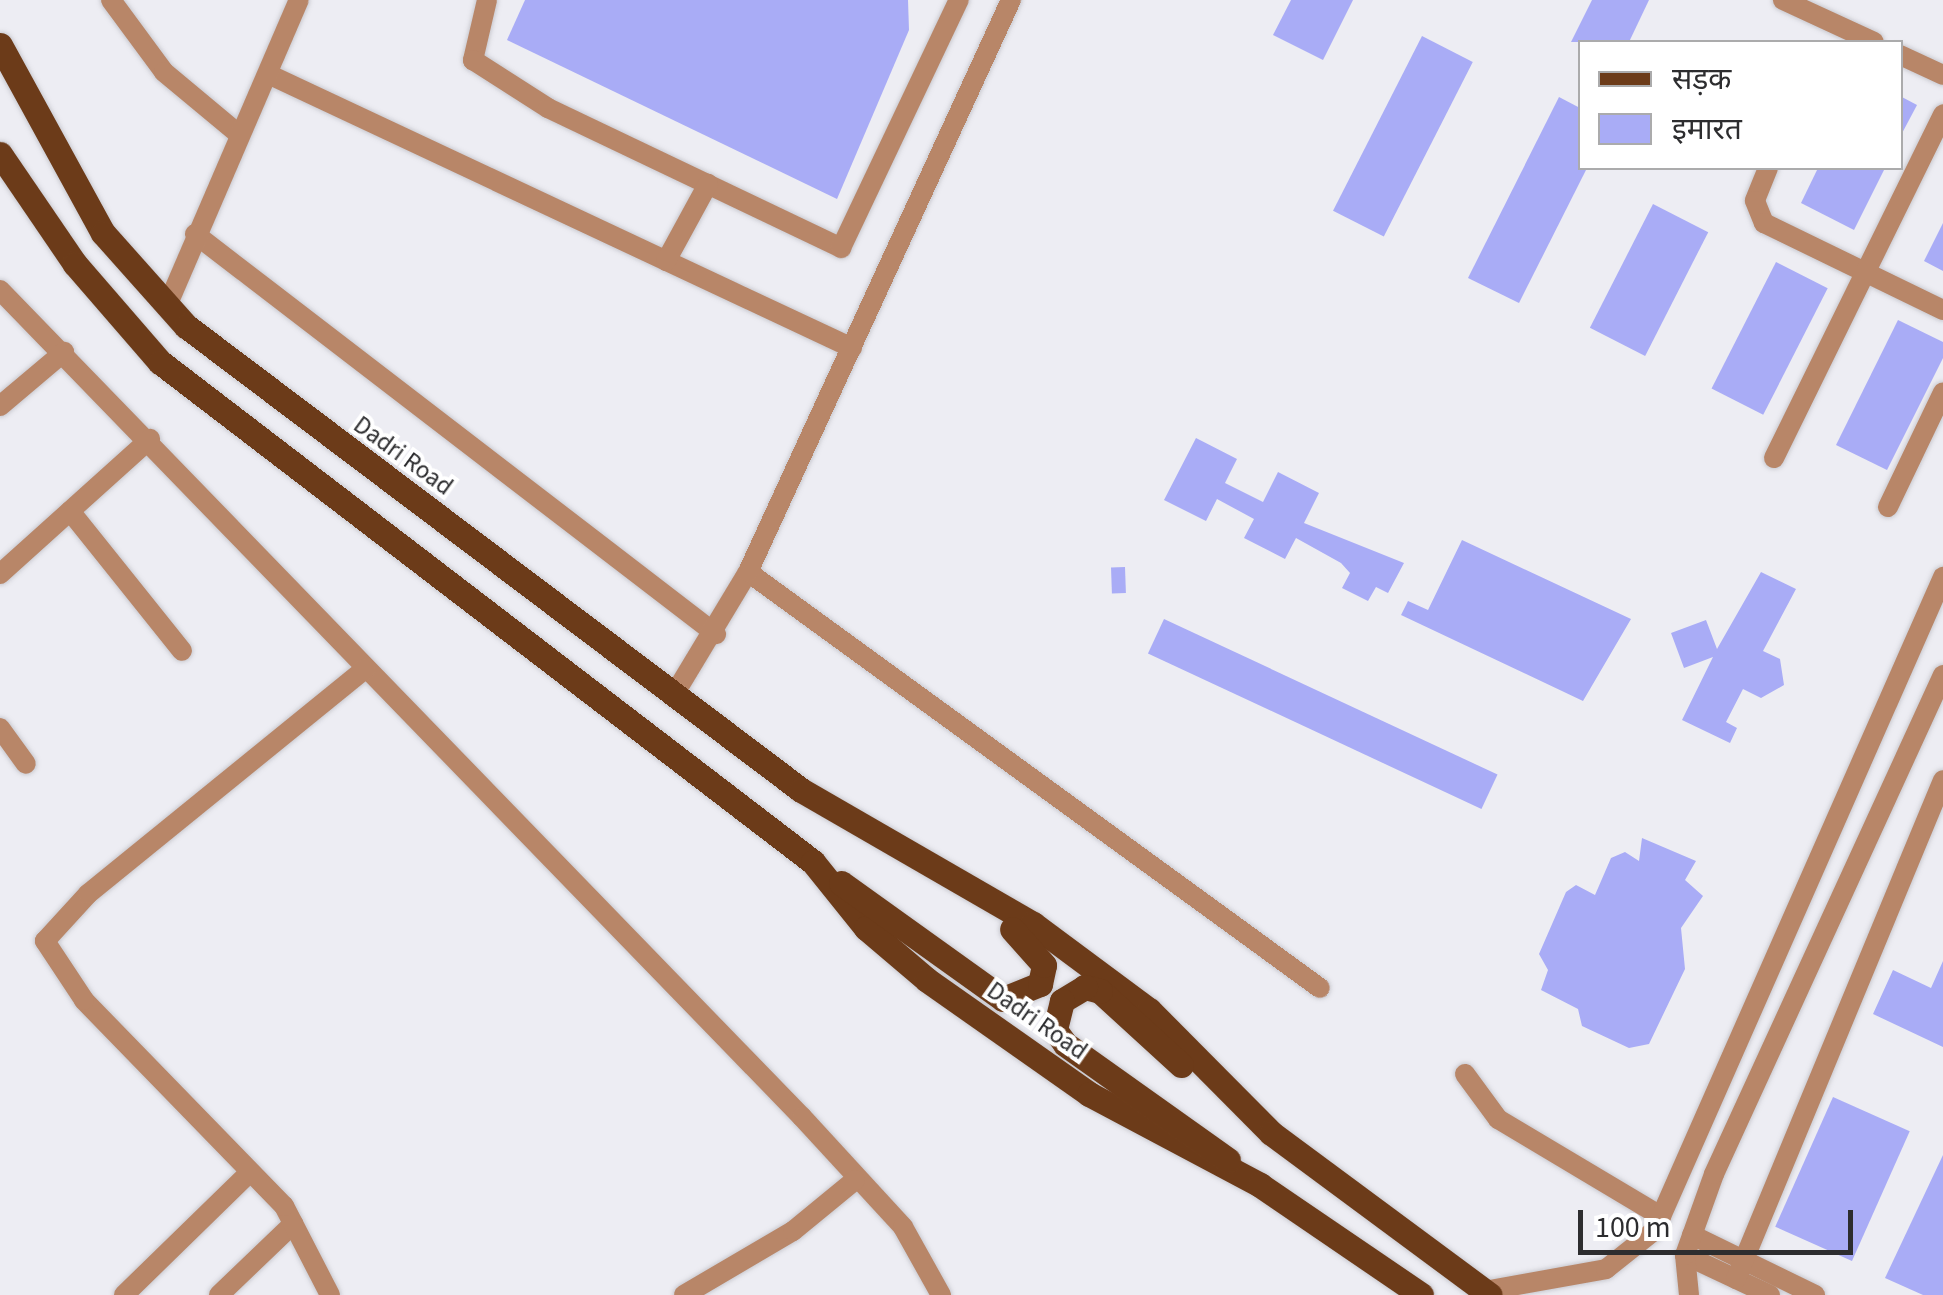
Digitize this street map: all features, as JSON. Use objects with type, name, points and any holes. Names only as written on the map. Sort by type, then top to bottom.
[{"type":"main road","name":"Dadri Road","points":[[0,44],[103,234],[167,306],[262,390],[861,831],[1036,947],[1040,984],[1025,996],[986,992],[160,362],[75,264],[0,154]]},
{"type":"main road","name":"Dadri Road","points":[[861,831],[1033,924],[1106,978],[1271,1133]]},
{"type":"main road","name":"Dadri Road","points":[[812,862],[866,928],[927,980],[1163,1140],[1260,1185]]},
{"type":"main road","name":"Dadri Road","points":[[1421,1295],[1065,1044],[1055,1030],[1062,1001],[1085,987],[1100,991],[1271,1133],[1487,1293]]},
{"type":"street","points":[[111,0],[164,72],[236,132]]},
{"type":"street","points":[[167,306],[236,132],[268,74],[300,0]]},
{"type":"street","points":[[487,0],[472,60],[708,184],[841,248],[959,0]]},
{"type":"street","points":[[675,693],[716,634],[748,572],[1011,0]]},
{"type":"street","points":[[1783,0],[1828,33],[1864,40]]},
{"type":"street","points":[[1903,56],[1943,75]]},
{"type":"street","points":[[268,74],[852,348]]},
{"type":"street","points":[[1774,458],[1870,274],[1943,114]]},
{"type":"street","points":[[1767,170],[1756,201],[1764,223],[1943,310]]},
{"type":"street","points":[[666,261],[708,184]]},
{"type":"street","points":[[195,234],[716,634]]},
{"type":"street","points":[[0,290],[150,439],[903,1227],[940,1295]]},
{"type":"street","points":[[0,406],[64,352]]},
{"type":"street","points":[[1888,506],[1943,392]]},
{"type":"street","points":[[0,574],[150,439]]},
{"type":"street","points":[[70,511],[182,651]]},
{"type":"street","points":[[748,572],[1320,988]]},
{"type":"street","points":[[1487,1293],[1606,1269],[1661,1216],[1943,577]]},
{"type":"street","points":[[322,1292],[293,1224],[250,1172],[84,1000],[46,941],[88,894],[366,668]]},
{"type":"street","points":[[1689,1295],[1688,1245],[1733,1131],[1943,675]]},
{"type":"street","points":[[0,728],[26,764]]},
{"type":"street","points":[[1740,1270],[1943,780]]},
{"type":"street","points":[[1465,1074],[1498,1119],[1661,1216]]},
{"type":"street","points":[[1703,1118],[1733,1131]]},
{"type":"street","points":[[124,1295],[250,1172]]},
{"type":"street","points":[[684,1295],[793,1231],[855,1180]]},
{"type":"street","points":[[219,1295],[293,1224]]},
{"type":"street","points":[[1688,1245],[1740,1270],[1815,1295]]},
{"type":"street","points":[[1740,1270],[1770,1295]]},
{"type":"building","points":[[525,0],[908,0],[909,30],[837,199],[507,40]]},
{"type":"building","points":[[1291,0],[1353,0],[1323,60],[1273,35]]},
{"type":"building","points":[[1592,0],[1649,0],[1630,40],[1571,42]]},
{"type":"building","points":[[1422,36],[1473,62],[1384,237],[1333,211]]},
{"type":"building","points":[[1559,97],[1578,107],[1578,170],[1586,170],[1519,303],[1468,278]]},
{"type":"building","points":[[1903,98],[1917,105],[1903,131]]},
{"type":"building","points":[[1817,170],[1884,170],[1854,230],[1801,203]]},
{"type":"building","points":[[1653,204],[1708,232],[1645,356],[1590,328]]},
{"type":"building","points":[[1943,223],[1943,271],[1924,261]]},
{"type":"building","points":[[1776,262],[1828,288],[1763,415],[1712,389]]},
{"type":"building","points":[[1898,320],[1943,342],[1943,358],[1887,470],[1836,445]]},
{"type":"building","points":[[1196,438],[1237,459],[1225,483],[1263,502],[1278,472],[1319,493],[1304,523],[1404,563],[1388,593],[1376,587],[1368,601],[1342,588],[1350,573],[1341,563],[1296,538],[1285,559],[1244,538],[1254,519],[1217,499],[1206,521],[1164,500]]},
{"type":"building","points":[[1462,540],[1631,619],[1583,701],[1401,615],[1408,601],[1428,610]]},
{"type":"building","points":[[1111,567],[1125,567],[1126,593],[1112,593]]},
{"type":"building","points":[[1761,572],[1796,589],[1763,651],[1780,659],[1784,685],[1761,698],[1743,689],[1726,722],[1737,728],[1730,743],[1682,720],[1713,657],[1684,668],[1671,633],[1706,620],[1717,649]]},
{"type":"building","points":[[1164,619],[1498,775],[1481,809],[1148,653]]},
{"type":"building","points":[[1642,838],[1696,861],[1685,880],[1703,896],[1681,928],[1685,969],[1649,1044],[1629,1048],[1582,1026],[1578,1009],[1541,990],[1548,970],[1539,954],[1566,892],[1576,885],[1595,895],[1611,858],[1625,852],[1639,861]]},
{"type":"building","points":[[1943,961],[1943,1047],[1873,1014],[1893,970],[1931,988]]},
{"type":"building","points":[[1833,1097],[1910,1131],[1852,1261],[1775,1227]]},
{"type":"building","points":[[1943,1155],[1943,1295],[1923,1295],[1885,1278]]}]
